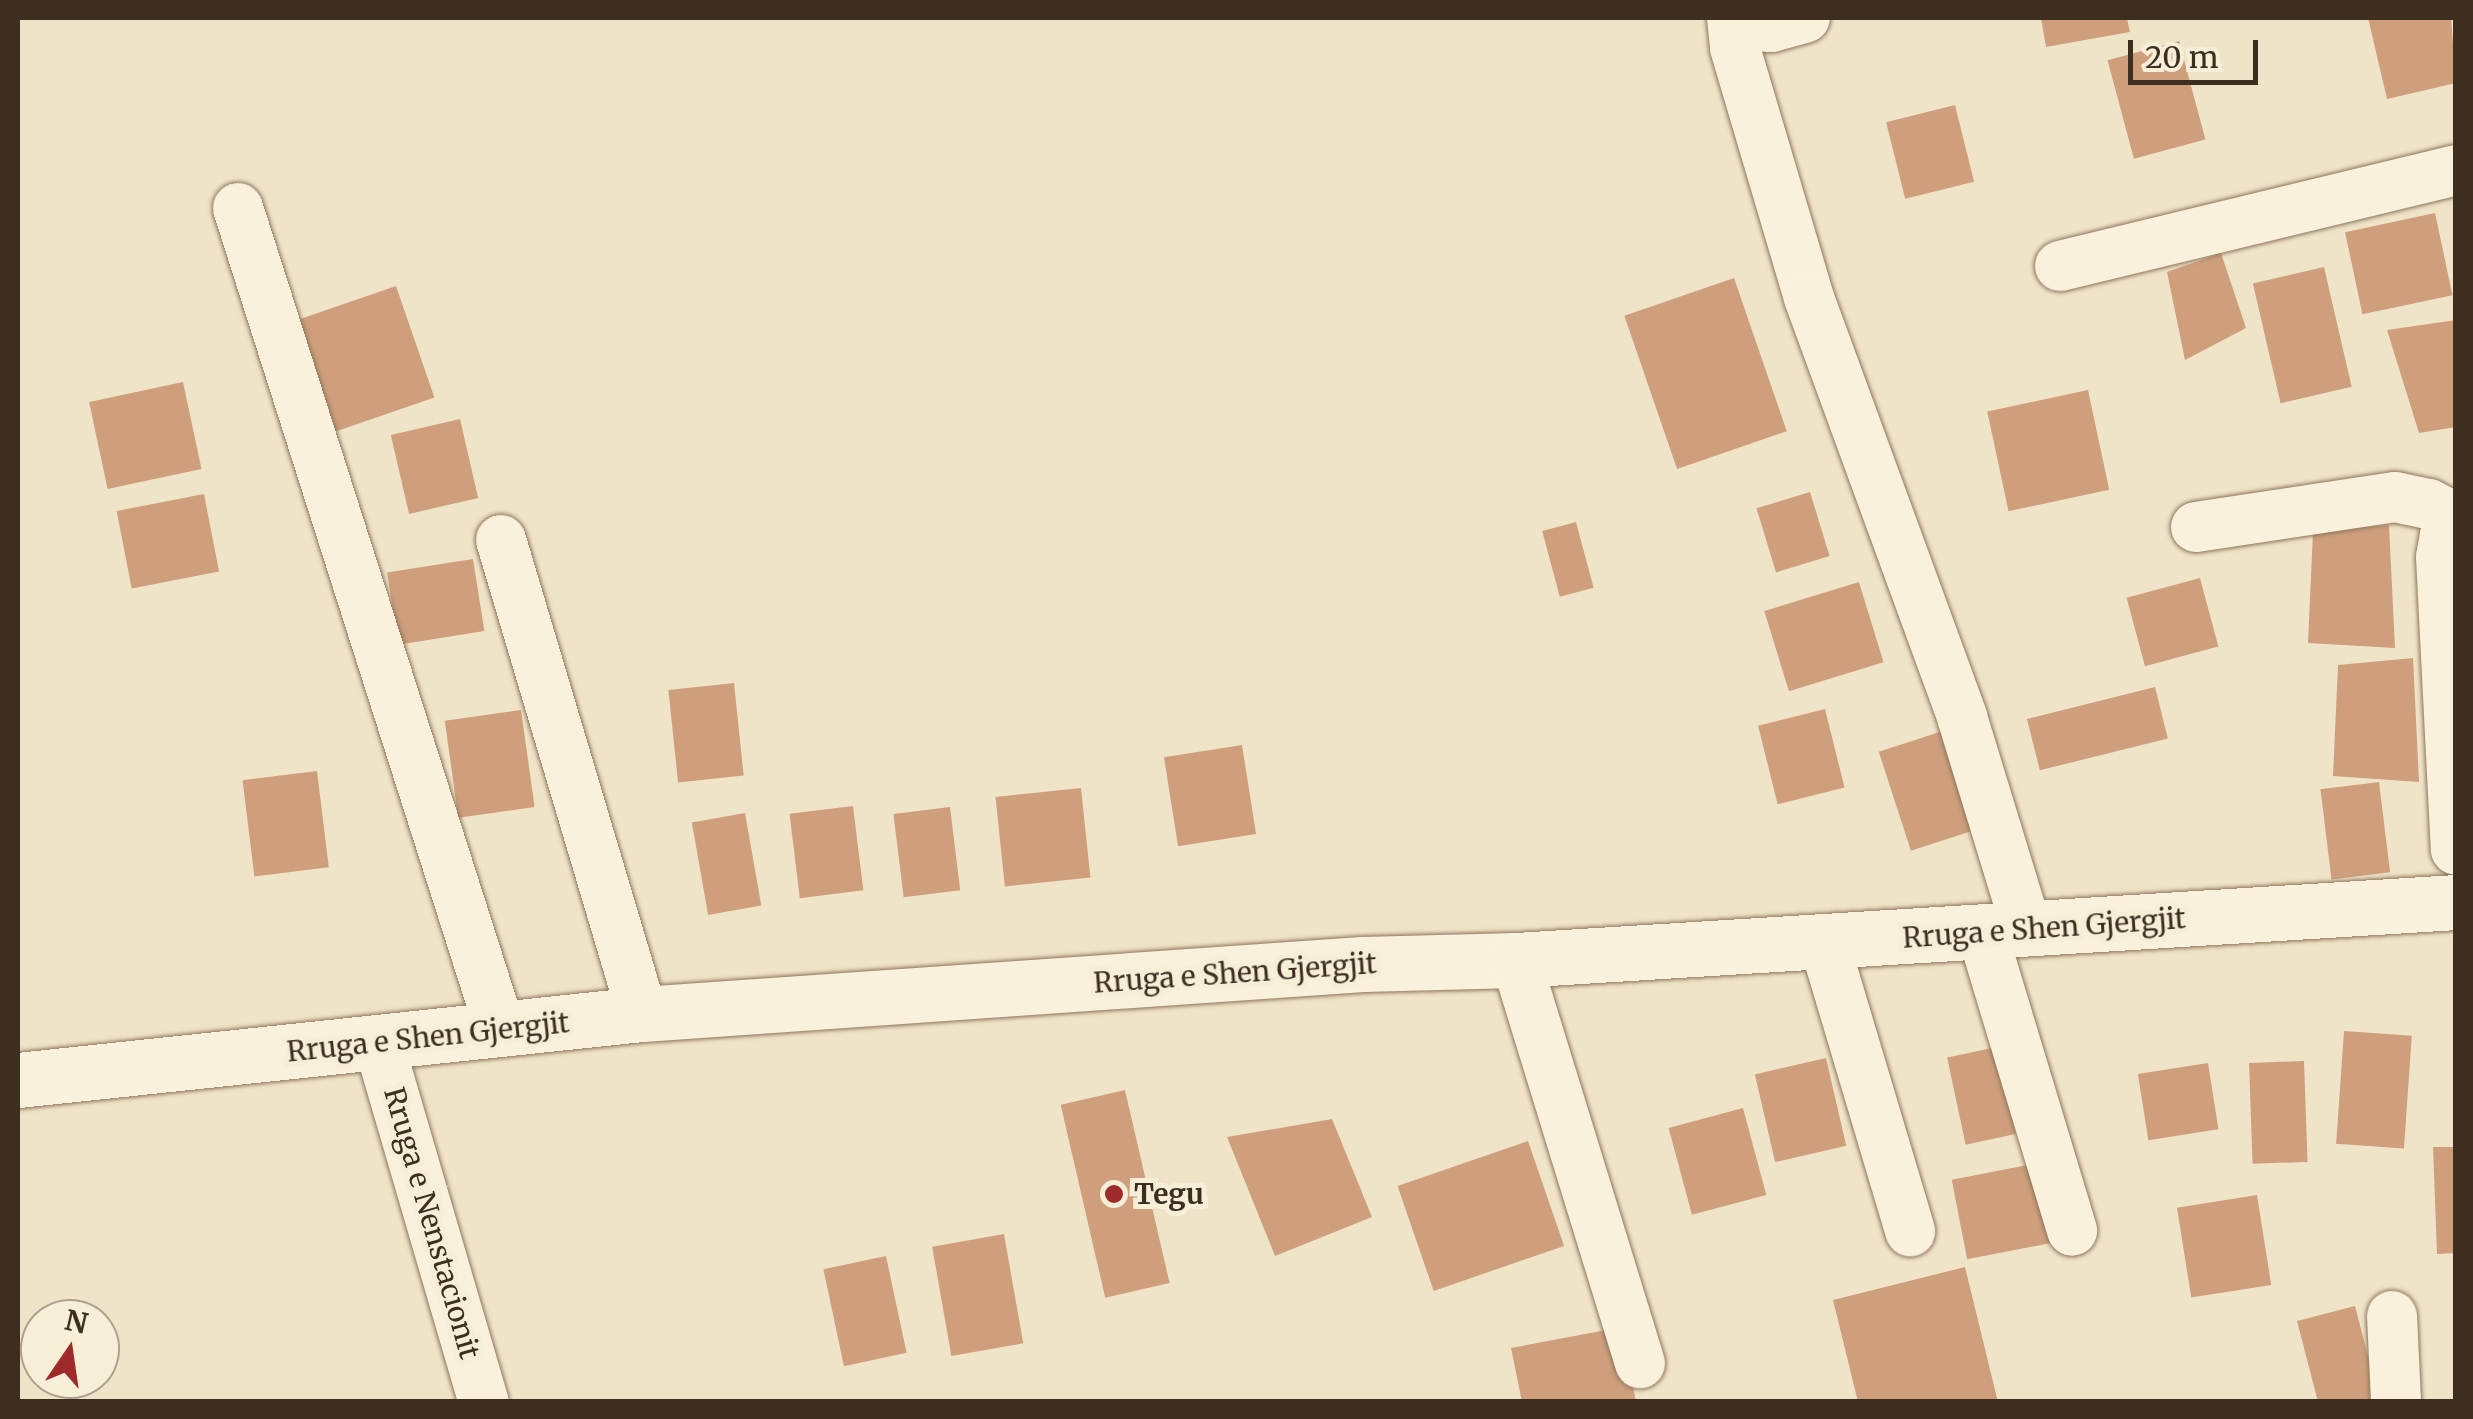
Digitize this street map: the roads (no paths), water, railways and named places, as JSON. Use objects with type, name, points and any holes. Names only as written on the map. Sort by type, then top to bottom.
[{"type":"street","points":[[1805,18],[1770,27],[1747,25],[1734,18],[1734,48],[1809,298],[1962,717],[2004,931],[2072,1231]]},
{"type":"street","points":[[2060,266],[2456,170]]},
{"type":"street","points":[[238,208],[500,1029]]},
{"type":"street","points":[[2196,528],[2395,497],[2428,504],[2454,516],[2441,558],[2456,850]]},
{"type":"street","points":[[501,540],[642,1014]]},
{"type":"street","name":"Rruga e Shen Gjergjit","points":[[18,1080],[642,1014],[1362,964],[1516,960],[2456,902]]},
{"type":"street","points":[[1824,942],[1910,1231]]},
{"type":"street","points":[[1516,960],[1640,1363]]},
{"type":"street","name":"Rruga e Nenstacionit","points":[[379,1044],[484,1402]]},
{"type":"street","points":[[2392,1316],[2396,1402]]},
{"type":"place","name":"Tegu","points":[[1114,1194]]}]
